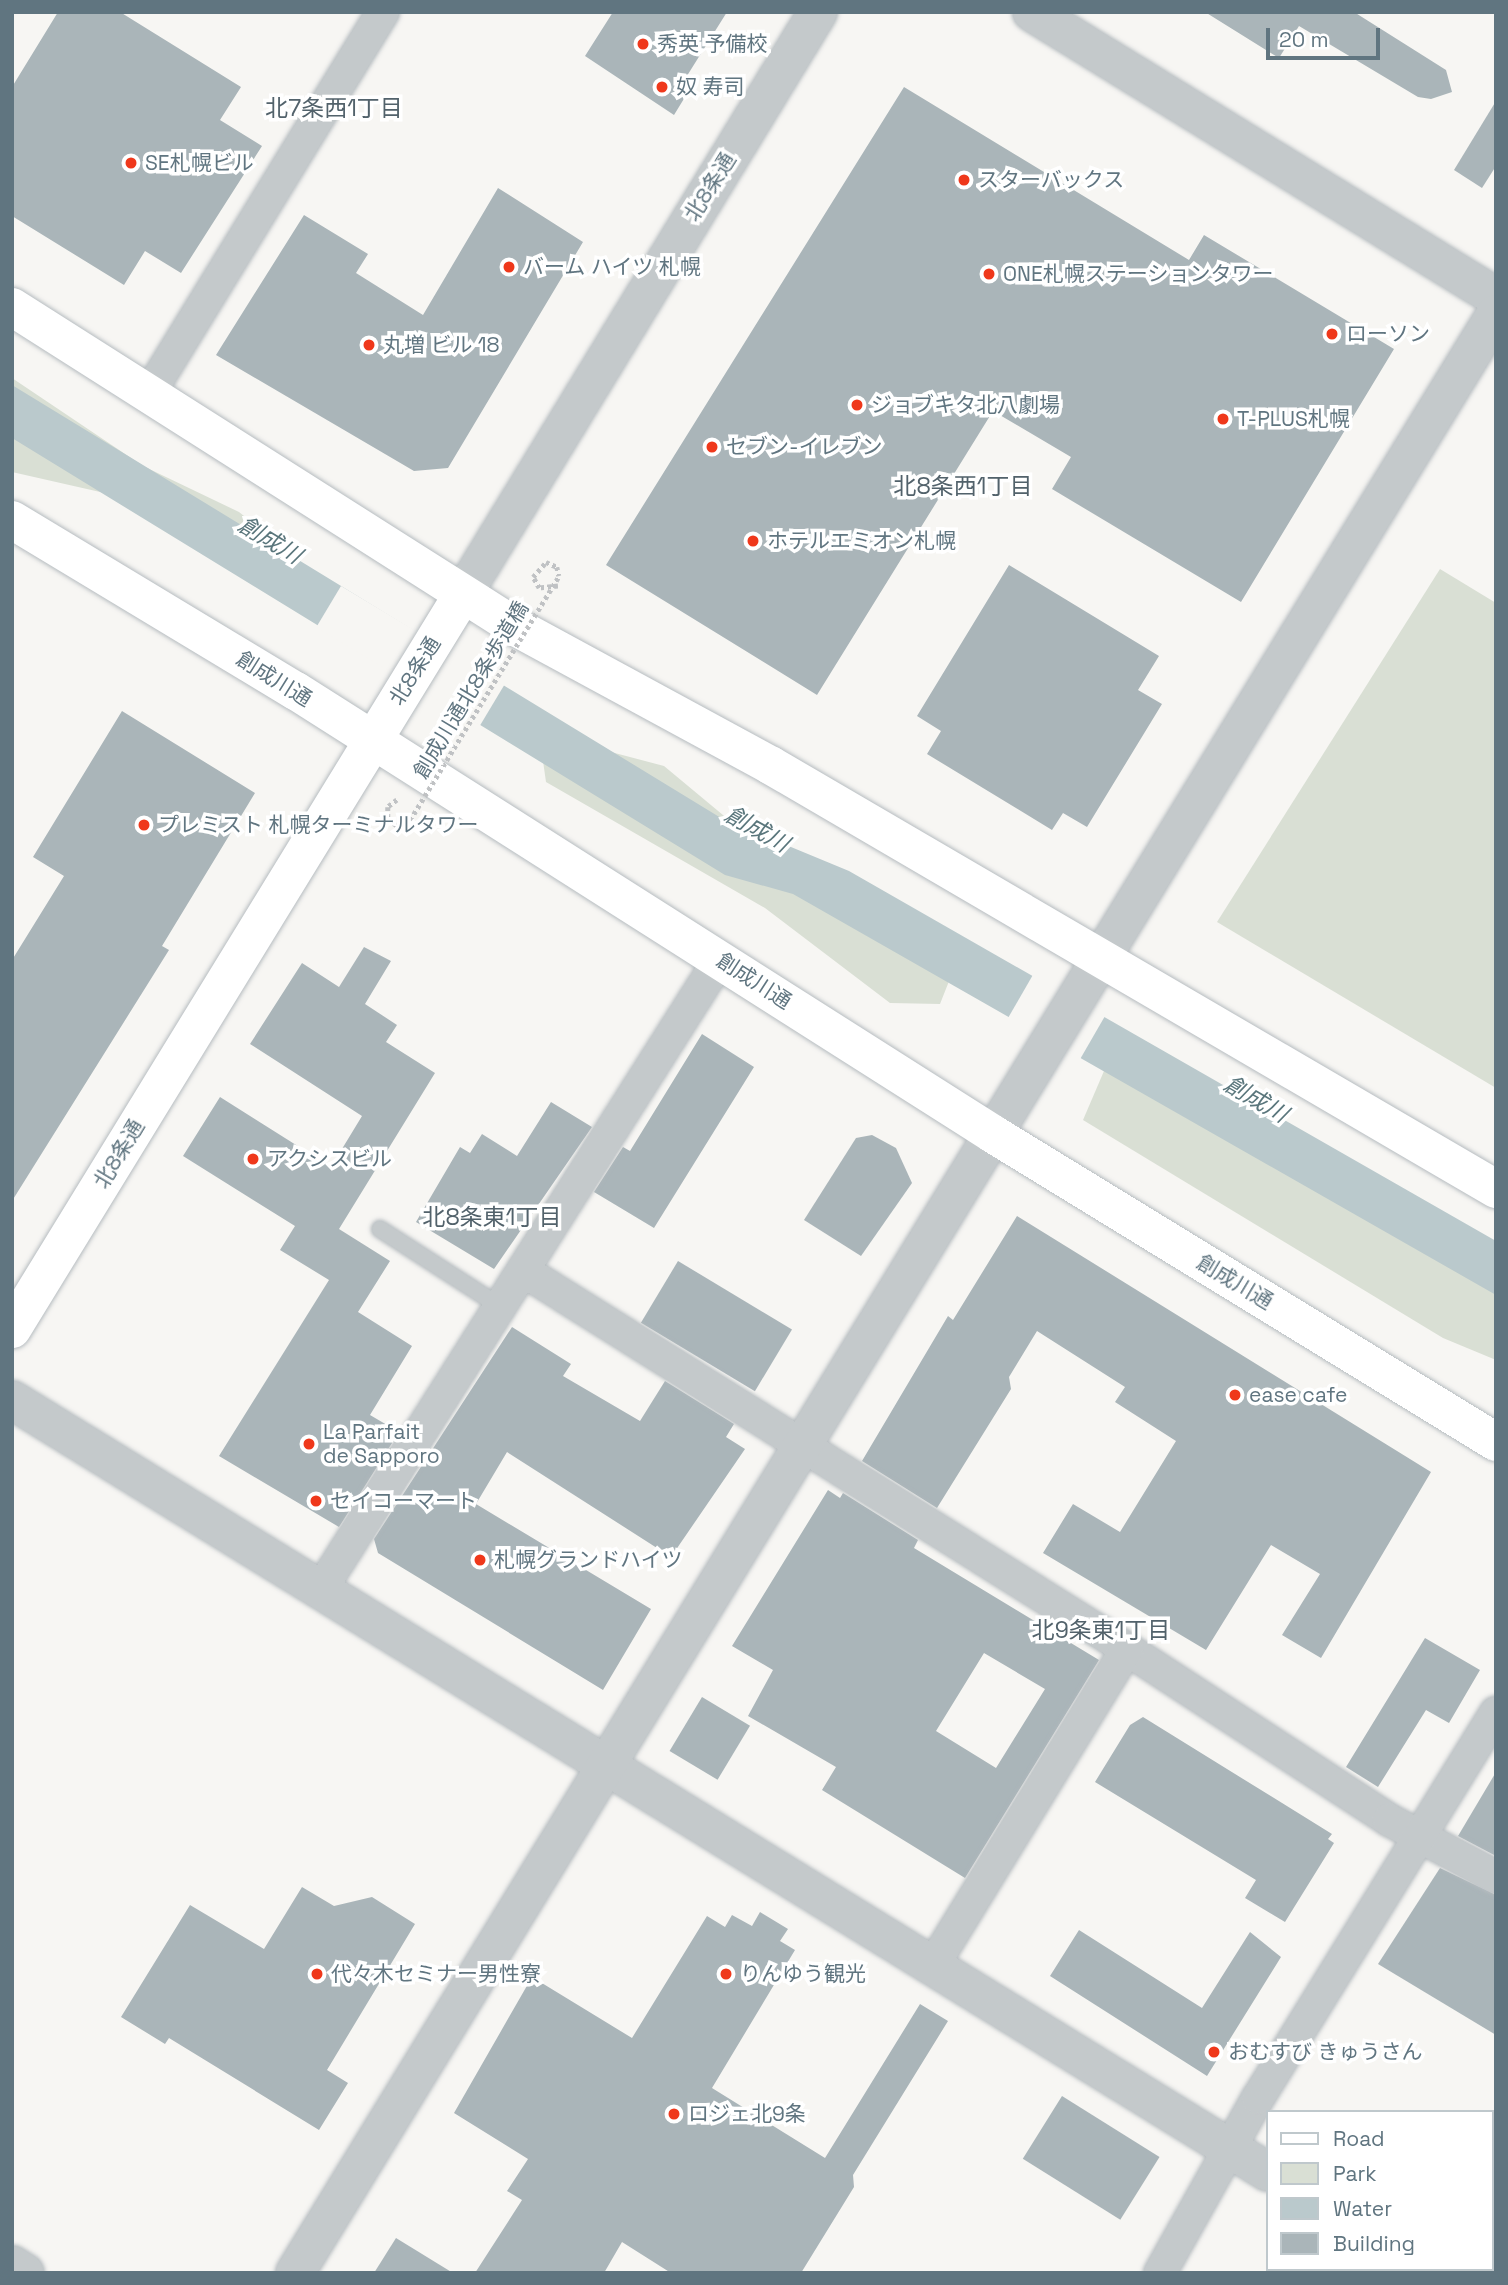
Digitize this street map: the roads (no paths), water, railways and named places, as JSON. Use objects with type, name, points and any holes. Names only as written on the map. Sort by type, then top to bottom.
[{"type":"main road","points":[[12,307],[150,392],[463,594],[1101,957],[1496,1189]]},
{"type":"main road","name":"創成川通","points":[[12,520],[372,741],[993,1133],[1496,1442]]},
{"type":"main road","name":"北8条通","points":[[12,1329],[463,594]]},
{"type":"street","points":[[150,392],[383,12]]},
{"type":"street","name":"北8条通","points":[[463,594],[818,12]]},
{"type":"street","points":[[1031,12],[1496,298]]},
{"type":"street","points":[[295,2273],[805,1447],[1047,1042],[1496,314]]},
{"type":"street","points":[[321,1589],[720,959]]},
{"type":"street","points":[[524,1271],[1128,1648],[1389,1820],[1423,1834],[1496,1877]]},
{"type":"street","points":[[12,1400],[1266,2171]]},
{"type":"street","points":[[932,1967],[1128,1648]]},
{"type":"street","points":[[1160,2273],[1233,2150],[1258,2098],[1496,1713]]},
{"type":"street","points":[[12,2265],[25,2273]]},
{"type":"lane","points":[[380,1229],[501,1307]]},
{"type":"water","points":[[12,385],[721,818],[849,871],[1496,1241],[1496,1295],[793,894],[725,875],[12,438]]},
{"type":"place","name":"秀英 予備校","points":[[643,44]]},
{"type":"place","name":"奴 寿司","points":[[662,87]]},
{"type":"place","name":"SE札幌ビル","points":[[131,163]]},
{"type":"place","name":"スターバックス","points":[[964,180]]},
{"type":"place","name":"バーム ハイツ 札幌","points":[[509,267]]},
{"type":"place","name":"ONE札幌ステーションタワー","points":[[989,274]]},
{"type":"place","name":"ローソン","points":[[1332,334]]},
{"type":"place","name":"丸増 ビル 18","points":[[369,345]]},
{"type":"place","name":"ジョブキタ北八劇場","points":[[857,405]]},
{"type":"place","name":"T-PLUS札幌","points":[[1223,419]]},
{"type":"place","name":"セブン-イレブン","points":[[712,447]]},
{"type":"place","name":"ホテルエミオン札幌","points":[[753,541]]},
{"type":"place","name":"プレミスト 札幌ターミナルタワー","points":[[144,825]]},
{"type":"place","name":"アクシスビル","points":[[253,1159]]},
{"type":"place","name":"ease cafe","points":[[1235,1395]]},
{"type":"place","name":"La Parfait de Sapporo","points":[[309,1444]]},
{"type":"place","name":"セイコーマート","points":[[316,1501]]},
{"type":"place","name":"札幌グランドハイツ","points":[[480,1560]]},
{"type":"place","name":"代々木セミナー男性寮","points":[[317,1974]]},
{"type":"place","name":"りんゆう観光","points":[[726,1974]]},
{"type":"place","name":"おむすび きゅうさん","points":[[1214,2052]]},
{"type":"place","name":"ロジェ北9条","points":[[674,2114]]},
{"type":"district","name":"北7条西1丁目","points":[[334,108]]},
{"type":"district","name":"北8条西1丁目","points":[[963,486]]},
{"type":"district","name":"北8条東1丁目","points":[[492,1217]]},
{"type":"district","name":"北9条東1丁目","points":[[1101,1630]]},
{"type":"water label","name":"創成川","points":[[270,540]]},
{"type":"water label","name":"創成川","points":[[757,829]]},
{"type":"water label","name":"創成川","points":[[1256,1099]]}]
